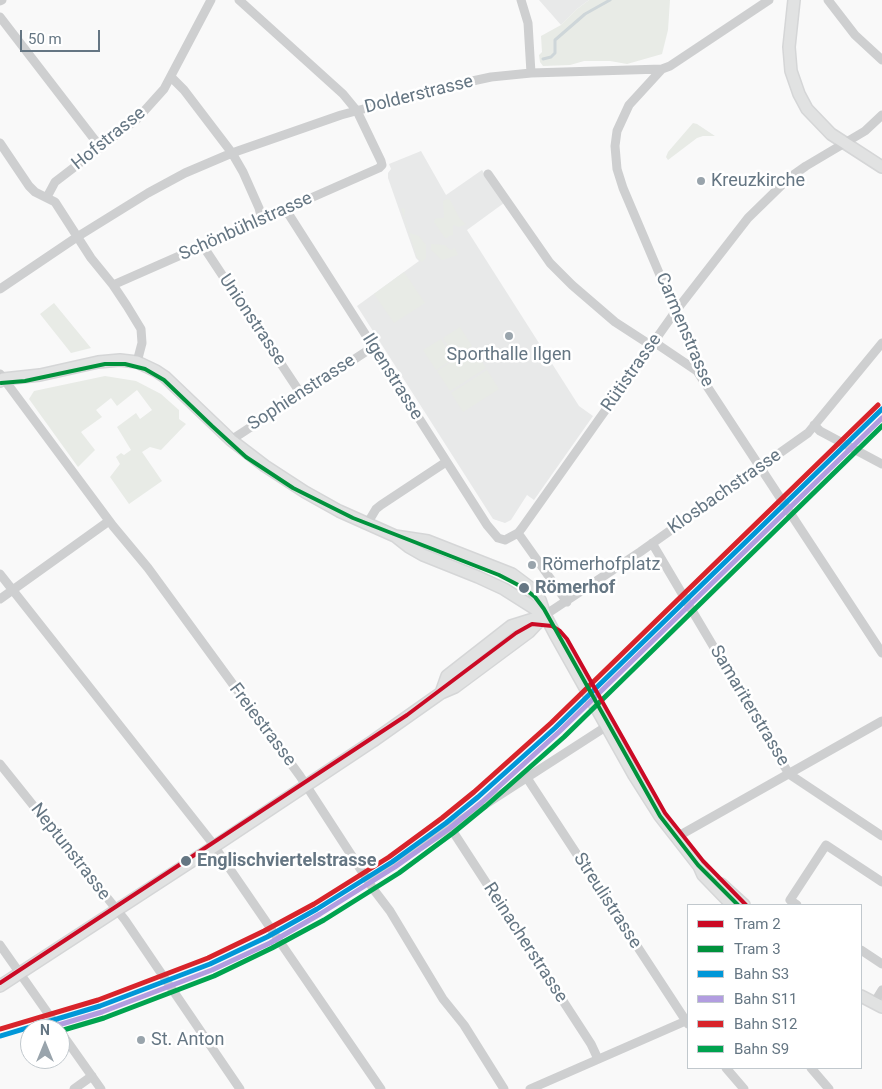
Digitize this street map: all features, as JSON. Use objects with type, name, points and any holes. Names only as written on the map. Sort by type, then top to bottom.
[{"type":"main road","points":[[794,0],[789,47],[791,71],[799,94],[807,109],[818,122],[844,143],[882,167]]},
{"type":"main road","points":[[1,378],[40,375],[111,360],[136,362],[165,377],[231,440],[265,466],[305,492],[367,524],[395,536],[428,541],[512,574],[532,589],[540,600],[545,616],[645,793],[676,838],[699,866],[703,875],[731,904]]},
{"type":"main road","points":[[395,536],[409,548],[423,555],[504,589],[545,616]]},
{"type":"main road","name":"Klosbachstrasse","points":[[442,693],[447,676],[511,626],[545,616]]},
{"type":"main road","name":"Klosbachstrasse","points":[[0,986],[215,846],[442,693],[455,687],[520,639],[545,616]]},
{"type":"main road","points":[[699,866],[705,869],[743,904]]},
{"type":"main road","points":[[862,997],[878,1005]]},
{"type":"street","name":"Hofstrasse","points":[[47,197],[55,182],[141,115],[164,89],[211,0]]},
{"type":"street","points":[[239,0],[343,94],[357,111]]},
{"type":"street","points":[[521,0],[528,23],[532,73]]},
{"type":"street","name":"Dolderstrasse","points":[[0,289],[77,236],[148,192],[185,173],[232,153],[341,115],[449,86],[532,73],[662,70],[769,0]]},
{"type":"street","points":[[828,0],[856,35],[882,60]]},
{"type":"street","points":[[0,17],[101,148]]},
{"type":"street","name":"Carmenstrasse","points":[[662,70],[636,95],[629,105],[617,131],[615,146],[617,168],[623,188],[693,353],[697,372],[882,653]]},
{"type":"street","points":[[171,77],[184,90],[232,153],[243,172],[259,208],[262,220]]},
{"type":"street","name":"Schönbühlstrasse","points":[[113,285],[380,168],[381,161],[357,111]]},
{"type":"street","name":"Rütistrasse","points":[[504,540],[518,533],[675,312],[748,218],[774,192],[806,166],[872,125],[882,115]]},
{"type":"street","points":[[0,143],[29,186],[35,192],[55,202],[91,258],[113,285],[141,329],[142,343],[136,362]]},
{"type":"street","points":[[488,174],[550,263],[591,304],[615,322],[697,372]]},
{"type":"street","name":"Ilgenstrasse","points":[[286,210],[487,525],[498,538],[504,540]]},
{"type":"street","name":"Unionstrasse","points":[[203,246],[301,394]]},
{"type":"street","name":"Klosbachstrasse","points":[[545,616],[802,438],[882,344]]},
{"type":"street","name":"Sophienstrasse","points":[[231,440],[373,347]]},
{"type":"street","name":"Freiestrasse","points":[[1,378],[109,521],[148,568],[306,785],[368,880],[390,910],[442,999],[464,1025],[504,1089]]},
{"type":"street","points":[[814,426],[882,464]]},
{"type":"street","points":[[367,524],[376,509],[381,505],[446,462]]},
{"type":"street","points":[[0,599],[109,521]]},
{"type":"street","points":[[518,533],[567,602]]},
{"type":"street","name":"Samariterstrasse","points":[[652,543],[789,774],[882,836]]},
{"type":"street","points":[[0,574],[83,676],[215,846],[381,1089]]},
{"type":"street","points":[[676,838],[882,721]]},
{"type":"street","points":[[368,880],[607,726]]},
{"type":"street","name":"Neptunstrasse","points":[[0,764],[117,910],[240,1089]]},
{"type":"street","name":"Streulistrasse","points":[[527,778],[687,1022]]},
{"type":"street","name":"Reinacherstrasse","points":[[450,827],[591,1044],[598,1059]]},
{"type":"street","points":[[794,902],[826,845],[882,882]]},
{"type":"street","points":[[0,945],[51,1019]]},
{"type":"street","points":[[862,951],[882,964]]},
{"type":"street","points":[[878,1005],[882,990]]},
{"type":"street","points":[[530,1089],[687,1022]]},
{"type":"street","points":[[70,1045],[101,1089]]},
{"type":"street","points":[[727,1069],[744,1089]]},
{"type":"street","points":[[812,1069],[829,1089]]},
{"type":"street","points":[[74,1089],[92,1076]]},
{"type":"shaded area","points":[[539,0],[589,0],[561,25]]},
{"type":"shaded area","points":[[589,0],[670,0],[668,30],[662,54],[627,64],[610,61],[584,61],[570,65],[543,66],[539,55],[542,52],[541,36],[561,25]]},
{"type":"shaded area","points":[[693,123],[715,136],[697,138],[668,160],[666,157],[668,152]]},
{"type":"shaded area","points":[[421,151],[446,195],[482,170],[504,203],[467,230],[579,406],[593,416],[534,500],[527,495],[511,520],[505,523],[493,519],[357,306],[419,261],[416,258],[388,178],[388,173],[391,169],[389,164]]},
{"type":"shaded area","points":[[450,200],[460,219],[466,224],[459,227],[453,225],[453,235],[445,238],[434,222],[435,219],[444,218],[443,201]]},
{"type":"shaded area","points":[[401,208],[405,209],[404,216],[410,233],[419,236],[426,245],[426,258],[422,262],[417,258]]},
{"type":"shaded area","points":[[431,244],[445,245],[450,250],[455,248],[458,255],[442,260],[431,250]]},
{"type":"shaded area","points":[[404,272],[425,303],[394,323],[374,294]]},
{"type":"shaded area","points":[[54,303],[91,348],[71,353],[40,314]]},
{"type":"shaded area","points":[[460,327],[472,346],[455,357],[443,338]]},
{"type":"shaded area","points":[[441,339],[453,359],[436,370],[423,350]]},
{"type":"shaded area","points":[[473,348],[486,368],[450,391],[437,371]]},
{"type":"shaded area","points":[[487,370],[499,389],[463,412],[451,393]]},
{"type":"shaded area","points":[[105,376],[136,381],[161,394],[179,410],[179,419],[186,424],[161,450],[150,447],[142,452],[162,481],[129,504],[110,477],[120,464],[116,457],[121,453],[124,455],[131,450],[117,427],[136,413],[140,419],[152,410],[137,390],[117,406],[111,398],[96,410],[102,417],[81,432],[95,450],[78,467],[29,399],[34,391]]},
{"type":"waterway","points":[[543,59],[551,57],[555,53],[555,40],[585,14],[610,0]]},
{"type":"tram line","name":"3","points":[[1,383],[25,381],[105,364],[125,364],[145,369],[164,380],[246,457],[293,488],[353,518],[499,575],[524,588],[535,597],[544,609],[660,816],[698,865],[737,904]]},
{"type":"tram line","name":"2","points":[[0,983],[407,715],[516,633],[532,624],[552,626],[567,639],[665,813],[703,861],[745,904]]},
{"type":"rail line","name":"S12","points":[[0,1029],[98,1000],[208,958],[314,904],[389,857],[474,792],[551,723],[878,405]]},
{"type":"rail line","name":"S3","points":[[0,1036],[100,1006],[210,964],[267,937],[317,909],[392,862],[478,797],[555,728],[882,409]]},
{"type":"rail line","name":"S11","points":[[70,1022],[102,1012],[212,970],[270,943],[395,867],[450,828],[482,802],[559,732],[882,418]]},
{"type":"rail line","name":"S9","points":[[70,1028],[104,1018],[214,976],[272,948],[324,920],[399,873],[453,833],[564,737],[882,426]]},
{"type":"place","name":"Kreuzkirche","points":[[701,181]]},
{"type":"place","name":"Sporthalle Ilgen","points":[[509,336]]},
{"type":"place","name":"Römerhofplatz","points":[[532,565]]},
{"type":"place","name":"Römerhof","points":[[524,588]]},
{"type":"place","name":"Englischviertelstrasse","points":[[186,861]]},
{"type":"place","name":"St. Anton","points":[[141,1040]]}]
